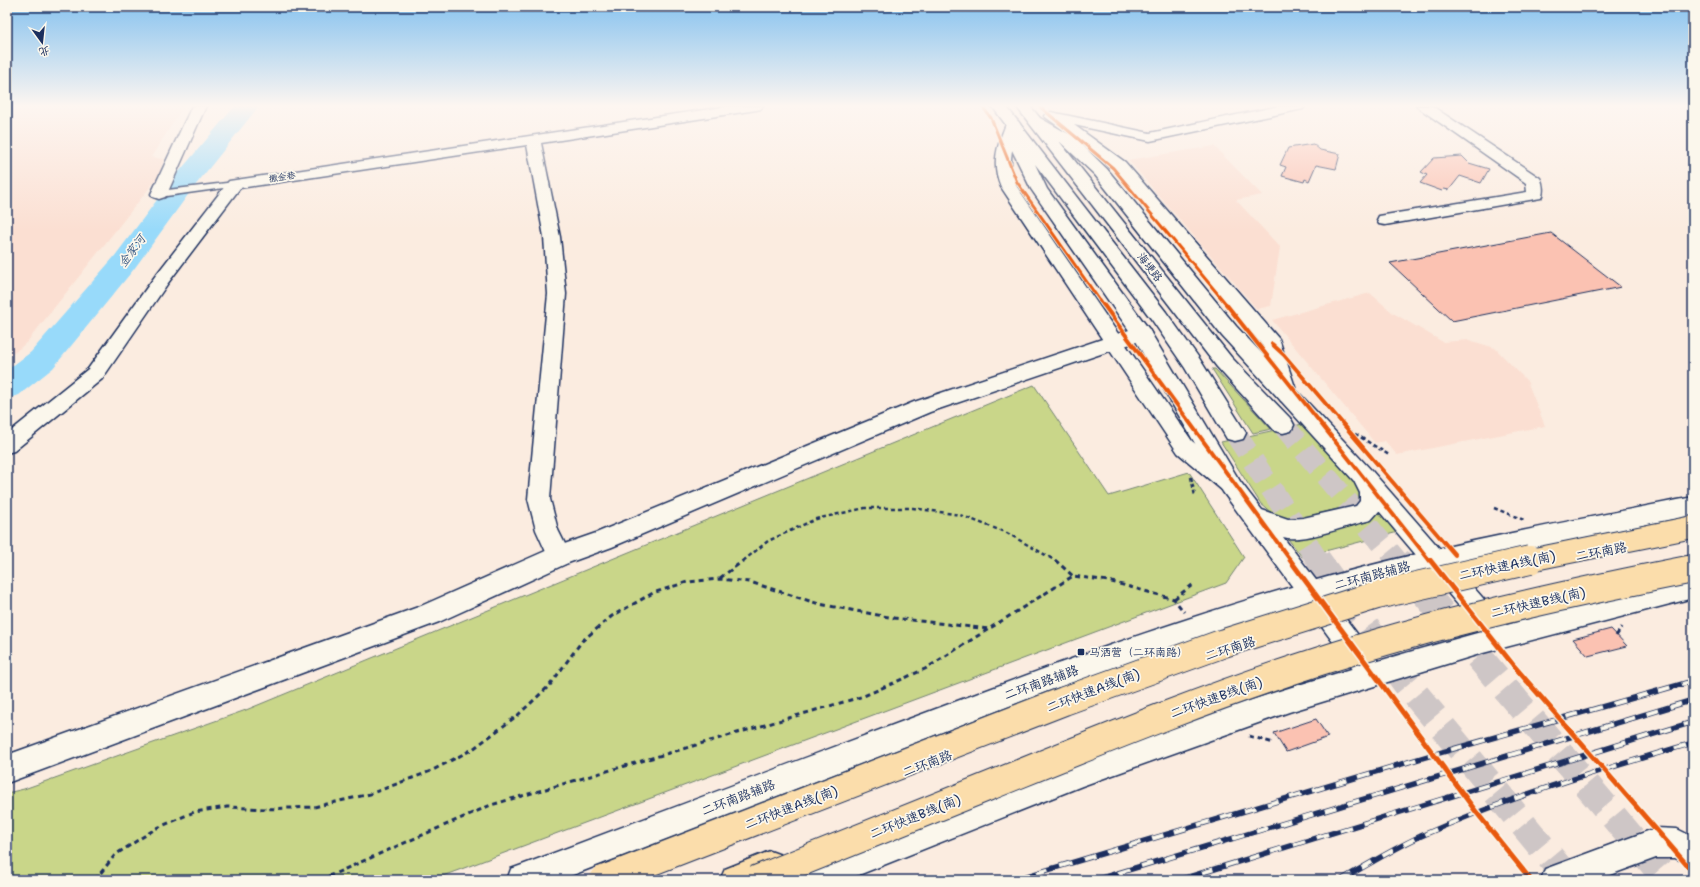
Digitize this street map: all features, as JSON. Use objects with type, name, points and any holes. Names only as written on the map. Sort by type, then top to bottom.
[{"type":"main road","points":[[1019,147],[1039,189],[1141,332],[1231,486],[1372,674]]},
{"type":"main road","name":"海埂路","points":[[1051,147],[1184,351],[1234,434]]},
{"type":"main road","name":"海埂路","points":[[1055,147],[1224,362],[1283,425]]},
{"type":"main road","points":[[1076,147],[1101,172],[1229,331],[1364,477],[1500,636]]},
{"type":"main road","points":[[7,769],[430,614],[559,556],[604,540],[922,407],[1141,332]]},
{"type":"main road","points":[[1253,516],[1270,524],[1288,528],[1303,528],[1363,513],[1372,504],[1372,493],[1364,477]]},
{"type":"main road","name":"二环快速A线(南)","points":[[603,880],[1096,688],[1242,636],[1332,608],[1420,584],[1508,564],[1693,527]]},
{"type":"main road","name":"二环南路","points":[[627,880],[1100,694],[1214,653],[1329,617],[1455,583],[1557,560],[1693,534]]},
{"type":"main road","points":[[736,880],[1156,711],[1228,685],[1350,645],[1477,610],[1693,563]]},
{"type":"main road","name":"二环快速B线(南)","points":[[756,880],[1122,731],[1277,675],[1362,647],[1450,622],[1577,593],[1693,569]]},
{"type":"street","points":[[159,194],[180,147]]},
{"type":"street","name":"撒金巷","points":[[235,184],[477,147]]},
{"type":"street","points":[[535,147],[552,237],[557,294],[539,498],[547,530],[559,556]]},
{"type":"street","points":[[1006,147],[1003,151],[1002,175],[1112,341],[1185,447],[1231,486]]},
{"type":"street","points":[[1386,220],[1535,195],[1534,181],[1484,147]]},
{"type":"street","points":[[7,445],[95,374],[162,279],[235,184]]},
{"type":"street","name":"二环南路辅路","points":[[522,880],[978,705],[1196,628],[1310,592],[1434,559],[1693,506]]},
{"type":"street","points":[[810,880],[1088,770],[1226,721],[1372,674],[1500,636],[1693,588]]},
{"type":"street","points":[[1556,880],[1656,842],[1677,844],[1693,852]]},
{"type":"lane","points":[[159,194],[235,184]]},
{"type":"path","points":[[1342,424],[1358,441]]},
{"type":"path","points":[[1347,430],[1389,455]]},
{"type":"path","points":[[719,579],[768,541],[816,519],[865,508],[905,508],[960,515],[1007,533],[1052,557],[1073,576],[1108,581],[1174,599],[1196,628]]},
{"type":"path","points":[[320,880],[491,805],[864,696],[925,669],[1073,576]]},
{"type":"path","points":[[96,880],[115,855],[155,829],[194,812],[227,807],[266,809],[314,806],[370,794],[431,771],[473,749],[518,714],[550,685],[582,641],[612,616],[653,593],[687,582],[719,579],[750,582],[819,604],[894,618],[989,629]]},
{"type":"path","points":[[1174,599],[1195,583]]},
{"type":"shaded area","points":[[7,147],[157,147],[151,157],[164,159],[158,177],[27,342],[7,359]]},
{"type":"shaded area","points":[[1205,147],[1215,147],[1262,195],[1236,200],[1280,247],[1271,306],[1257,309],[1128,160]]},
{"type":"shaded area","points":[[1370,293],[1393,313],[1443,342],[1469,340],[1495,348],[1527,381],[1545,426],[1397,455],[1385,441],[1375,443],[1272,320]]},
{"type":"green space","points":[[1212,369],[1215,369],[1271,429],[1253,433]]},
{"type":"green space","points":[[1034,385],[1109,496],[1189,472],[1244,557],[1226,583],[432,880],[7,880],[7,793],[24,789],[246,710]]},
{"type":"green space","points":[[1307,423],[1362,487],[1360,503],[1291,521],[1273,514],[1261,504],[1221,442]]},
{"type":"green space","points":[[1378,510],[1402,531],[1302,557],[1285,535]]},
{"type":"building","points":[[1317,147],[1320,150],[1340,154],[1336,169],[1316,165],[1309,181],[1305,179],[1304,182],[1282,176],[1286,167],[1280,165],[1288,148]]},
{"type":"building","points":[[1462,156],[1469,163],[1489,169],[1481,183],[1460,176],[1449,190],[1444,189],[1442,191],[1420,183],[1427,175],[1421,172],[1434,158]]},
{"type":"building","points":[[1551,233],[1621,287],[1452,321],[1390,263]]},
{"type":"building","points":[[1611,629],[1627,646],[1588,656],[1573,639]]},
{"type":"building","points":[[1316,719],[1328,737],[1286,752],[1274,733]]},
{"type":"waterway","name":"金家河","points":[[7,387],[42,360],[124,263],[181,186],[213,147]]},
{"type":"tunnel","points":[[1283,425],[1397,561]]},
{"type":"tunnel","points":[[1235,433],[1318,561]]},
{"type":"tunnel","points":[[1317,560],[1406,683],[1569,880]]},
{"type":"tunnel","points":[[1397,560],[1667,880]]},
{"type":"railway","points":[[1014,880],[1425,757],[1693,681]]},
{"type":"railway","points":[[1095,880],[1693,700]]},
{"type":"railway","points":[[1179,880],[1693,722]]},
{"type":"railway","points":[[1341,880],[1380,857],[1421,836],[1487,809],[1589,774],[1693,743]]},
{"type":"cycle path","points":[[1002,147],[1017,182],[1115,322],[1477,813],[1531,880]]},
{"type":"cycle path","points":[[1088,147],[1113,168],[1249,332],[1514,666],[1693,872]]},
{"type":"cycle path","points":[[1272,344],[1284,355],[1455,555]]},
{"type":"place","name":"马洒营（二环南路）","points":[[1081,652]]}]
